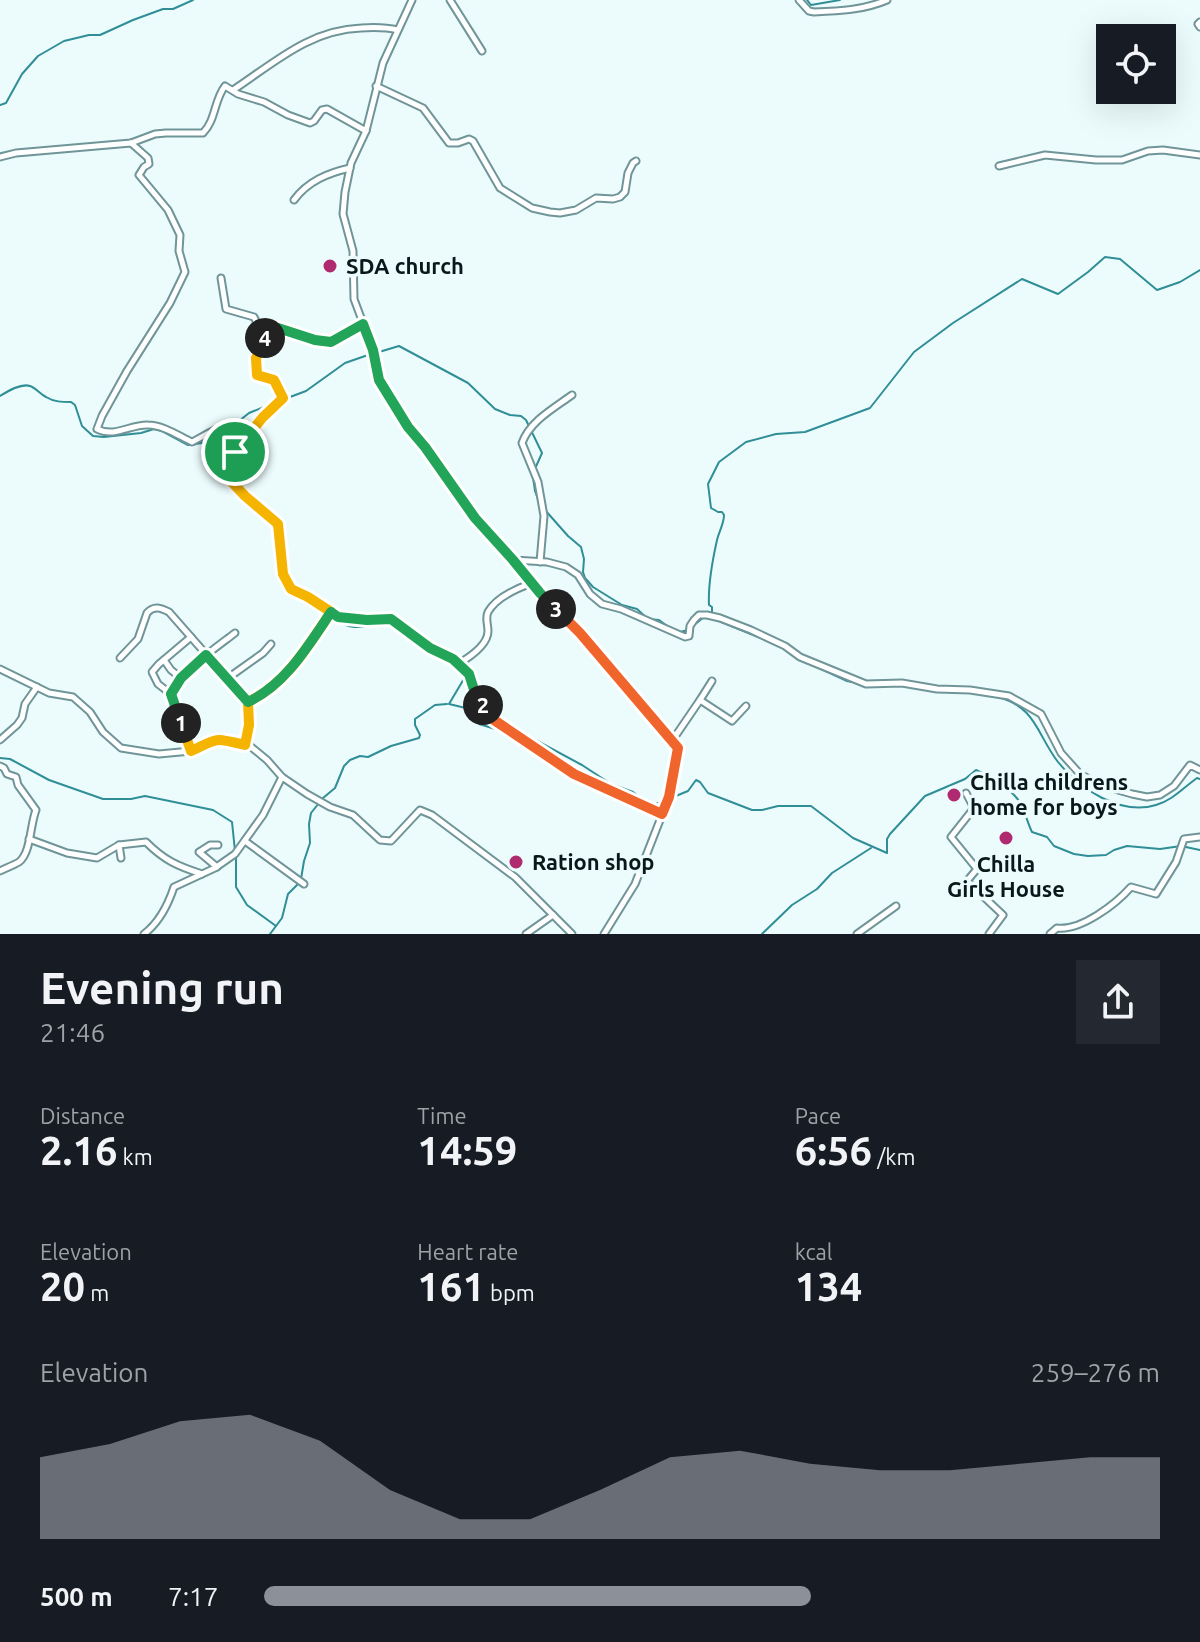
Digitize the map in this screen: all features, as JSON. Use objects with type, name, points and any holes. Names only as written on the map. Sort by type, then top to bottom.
[{"type":"street","points":[[412,0],[383,63],[366,131],[350,168],[343,214],[353,251],[354,299],[373,350],[379,380],[408,427],[475,518],[540,593],[580,633],[678,748],[669,797],[635,884],[604,934]]},
{"type":"street","points":[[450,0],[482,51]]},
{"type":"street","points":[[799,0],[814,12],[852,10],[887,0]]},
{"type":"street","points":[[233,90],[301,44],[327,34],[347,28],[384,27],[398,30]]},
{"type":"street","points":[[0,157],[131,143],[161,133],[203,133],[213,118],[225,86],[310,123],[322,110],[327,109],[366,131]]},
{"type":"street","points":[[376,86],[423,108],[449,143],[473,141],[500,188],[532,208],[565,212],[576,210],[596,198],[620,197],[625,192],[628,173],[636,161]]},
{"type":"street","points":[[131,143],[148,158],[149,164],[139,175],[168,210],[180,235],[179,251],[185,272],[165,313],[127,371],[97,430],[109,432],[151,425],[192,442],[216,428],[236,426],[242,430],[235,452]]},
{"type":"street","points":[[999,166],[1045,155],[1122,160],[1148,151],[1163,150],[1200,155]]},
{"type":"street","points":[[294,200],[303,188],[315,181],[350,168]]},
{"type":"street","points":[[221,278],[226,309],[254,317],[266,333],[256,358],[257,375],[274,380],[283,398],[235,452],[229,464],[229,479],[278,524],[283,574],[291,589],[338,617],[391,619],[430,648],[453,659],[469,674],[476,696],[494,720],[574,774],[662,814]]},
{"type":"street","points":[[266,333],[278,328],[331,342],[363,324]]},
{"type":"street","points":[[540,562],[544,516],[538,482],[522,443],[526,432],[572,395]]},
{"type":"street","points":[[513,560],[566,567],[583,581],[590,594],[602,604],[685,637],[689,636],[694,620],[701,615],[720,618],[772,639],[800,657],[866,684],[902,683],[1009,696],[1041,714],[1068,763],[1079,773],[1107,788],[1147,797],[1160,795],[1174,786],[1190,765],[1200,770]]},
{"type":"street","points":[[458,664],[486,640],[490,609],[520,587],[533,583]]},
{"type":"street","points":[[120,658],[138,639],[147,613],[155,608],[169,612],[248,702],[249,725],[245,745]]},
{"type":"street","points":[[248,702],[261,696],[298,661],[331,612]]},
{"type":"street","points":[[171,694],[181,678],[235,633]]},
{"type":"street","points":[[191,637],[152,672],[158,684],[171,694],[191,751]]},
{"type":"street","points":[[228,678],[271,644]]},
{"type":"street","points":[[164,660],[181,678]]},
{"type":"street","points":[[0,669],[49,693],[73,697],[121,748],[159,754],[191,751],[207,741],[221,738],[250,746],[282,777],[320,802],[353,815],[380,840],[391,841],[420,810],[432,815],[515,877],[572,934]]},
{"type":"street","points":[[672,741],[712,681]]},
{"type":"street","points":[[0,740],[22,718],[26,700],[37,686]]},
{"type":"street","points":[[700,700],[732,721],[746,706]]},
{"type":"street","points":[[0,766],[7,774],[16,777],[18,785],[36,810],[29,846],[21,861],[0,871]]},
{"type":"street","points":[[144,934],[161,916],[174,887],[217,867],[235,854],[263,815],[282,777]]},
{"type":"street","points":[[966,793],[974,808],[951,837],[977,869],[967,881],[1003,915],[989,934]]},
{"type":"street","points":[[1050,934],[1057,928],[1082,924],[1110,906],[1131,887],[1156,894],[1176,862],[1184,839],[1200,837]]},
{"type":"street","points":[[29,839],[67,853],[97,858],[119,845],[146,842],[160,856],[202,874]]},
{"type":"street","points":[[245,841],[304,884]]},
{"type":"street","points":[[119,845],[121,858]]},
{"type":"street","points":[[217,867],[199,852],[210,845],[218,845]]},
{"type":"street","points":[[857,934],[896,906]]},
{"type":"street","points":[[526,934],[553,915]]},
{"type":"waterway","points":[[0,105],[6,103],[22,74],[38,56],[64,41],[100,35],[133,20],[193,0]]},
{"type":"waterway","points":[[807,0],[811,5],[840,0]]},
{"type":"waterway","points":[[712,613],[709,605],[710,581],[724,515],[711,508],[708,484],[719,462],[746,442],[776,434],[805,432],[870,408],[914,352],[1022,279],[1058,294],[1105,257],[1120,259],[1157,290],[1180,282],[1200,270]]},
{"type":"waterway","points":[[379,352],[399,346],[468,383],[495,409],[521,416],[542,453],[534,471]]},
{"type":"waterway","points":[[290,397],[306,391],[345,363],[368,355]]},
{"type":"waterway","points":[[0,396],[26,385],[52,400],[71,402],[82,426],[93,436],[141,433],[154,429],[188,445],[216,441],[221,479],[274,527],[281,574]]},
{"type":"waterway","points":[[239,421],[269,405]]},
{"type":"waterway","points":[[217,440],[227,432]]},
{"type":"waterway","points":[[533,477],[539,502]]},
{"type":"waterway","points":[[545,510],[581,547],[583,572],[593,587],[670,628]]},
{"type":"waterway","points":[[680,632],[688,630],[704,617]]},
{"type":"waterway","points":[[714,619],[763,639]]},
{"type":"waterway","points":[[338,620],[352,627],[396,625]]},
{"type":"waterway","points":[[410,637],[431,652],[453,662]]},
{"type":"waterway","points":[[815,666],[857,683]]},
{"type":"waterway","points":[[463,671],[465,677],[449,704],[470,709],[479,724],[515,738],[520,734],[528,736],[611,784],[633,792],[651,806],[666,800]]},
{"type":"waterway","points":[[870,686],[904,685]]},
{"type":"waterway","points":[[997,697],[1010,701],[1028,714],[1058,762],[1077,782],[1102,798],[1129,807],[1156,805],[1200,779]]},
{"type":"waterway","points":[[301,879],[310,843],[311,813],[335,788],[344,766],[360,756],[368,757],[419,738],[415,719],[435,705],[447,704]]},
{"type":"waterway","points":[[0,758],[10,759],[49,780],[103,799],[145,796],[213,810],[232,822],[235,851]]},
{"type":"waterway","points":[[671,798],[688,791],[696,780],[708,793],[752,810],[811,806],[853,838],[887,853],[890,834],[925,796],[965,779],[976,770],[1000,783],[1015,796],[1032,832],[1047,837],[1054,846],[1074,854],[1106,855],[1127,846],[1160,849],[1181,846],[1200,850]]},
{"type":"waterway","points":[[762,934],[832,873],[871,848]]},
{"type":"waterway","points":[[236,857],[236,887],[247,905],[276,926]]},
{"type":"waterway","points":[[270,934],[282,918],[288,894],[298,884]]},
{"type":"place","name":"SDA church","points":[[330,266]]},
{"type":"place","name":"Chilla childrens home for boys","points":[[954,795]]},
{"type":"place","name":"Chilla Girls House","points":[[1006,838]]},
{"type":"place","name":"Ration shop","points":[[516,862]]},
{"type":"route","points":[[235,452],[229,464],[229,479],[278,524],[283,574],[291,589],[331,612],[298,661],[261,696],[248,702],[249,725],[245,745],[221,738],[207,741],[191,751],[171,694],[181,678],[206,655],[248,702],[261,696],[274,685],[298,661],[331,612],[338,617],[391,619],[430,648],[453,659],[469,674],[476,696],[494,720],[574,774],[662,814],[669,797],[678,748],[580,633],[540,593],[475,518],[408,427],[379,380],[373,350],[363,324],[331,342],[278,328],[262,333],[265,339],[256,358],[257,375],[274,380],[283,398],[235,452]]}]
